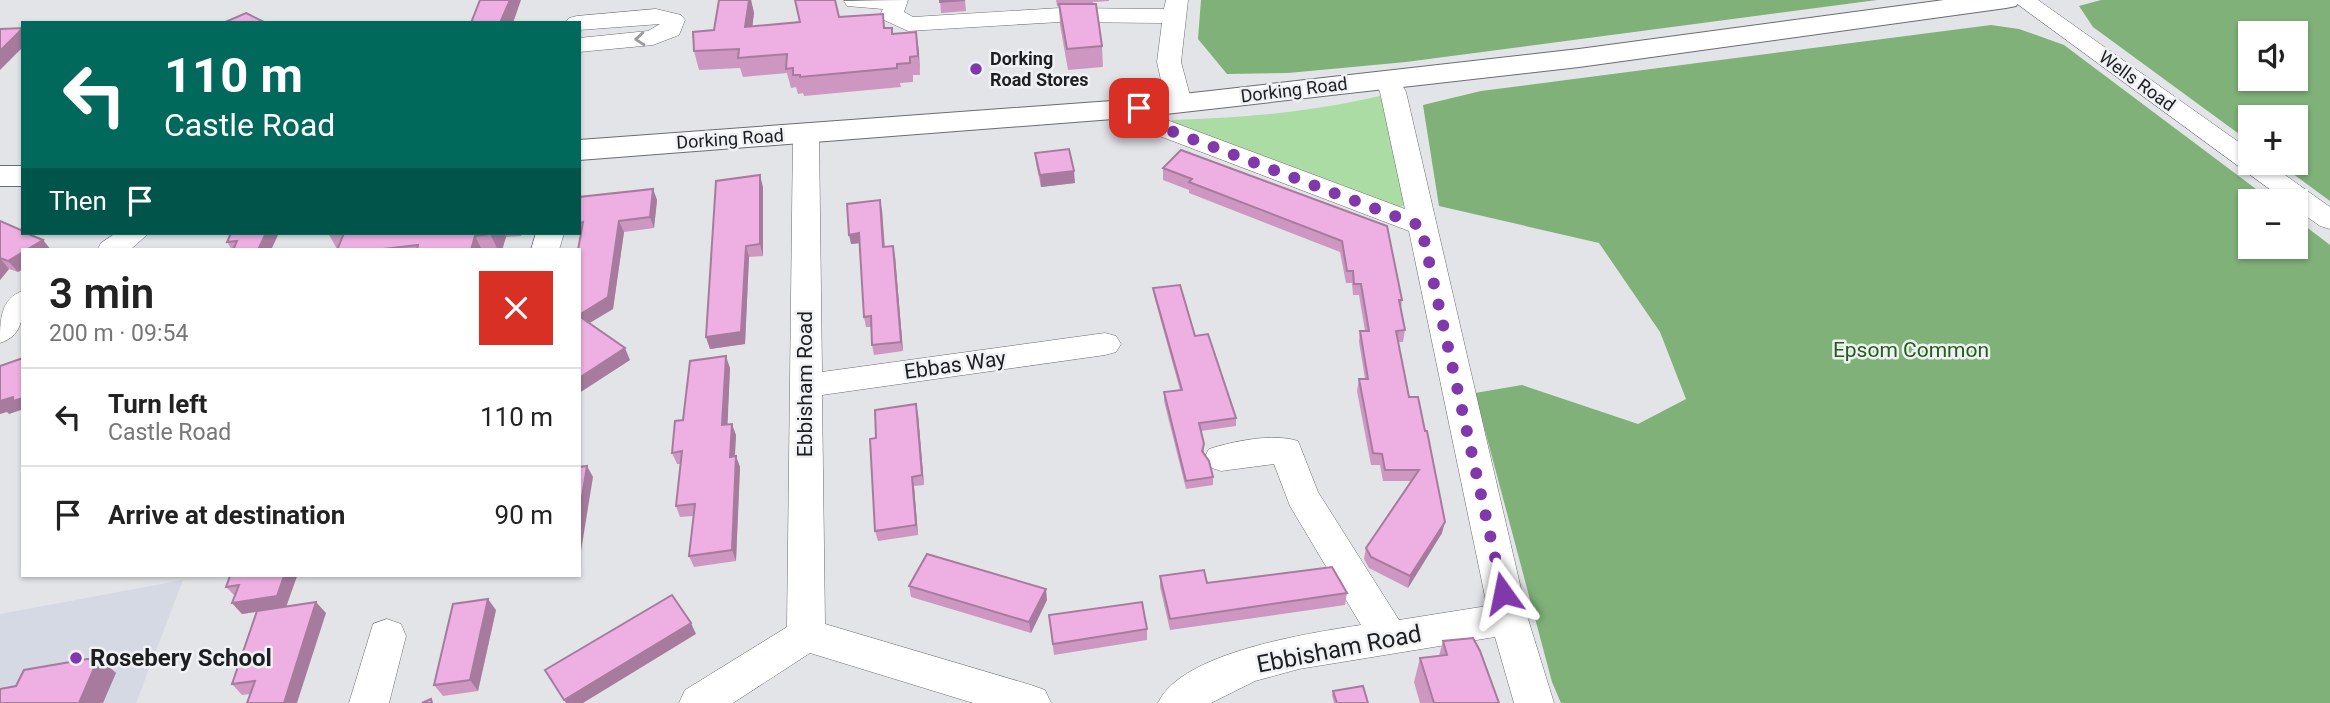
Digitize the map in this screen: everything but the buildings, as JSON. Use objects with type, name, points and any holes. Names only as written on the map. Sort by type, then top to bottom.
[{"type":"highway","name":"Dorking Road","points":[[581,150],[1139,108],[1579,58],[2006,0]]},
{"type":"highway","points":[[0,176],[21,176]]},
{"type":"street","name":"Wells Road","points":[[2024,0],[2238,154]]},
{"type":"street","points":[[855,1],[896,1],[892,15],[898,20],[919,24],[1176,8],[1169,62],[1179,103]]},
{"type":"street","points":[[581,23],[656,16],[673,20],[671,30],[653,38],[581,45]]},
{"type":"street","points":[[1387,79],[1393,92],[1509,619],[1534,703]]},
{"type":"street","points":[[1139,108],[1148,121],[1158,126],[1421,226]]},
{"type":"street","name":"Ebbisham Road","points":[[806,134],[806,635]]},
{"type":"street","name":"Wells Road","points":[[2268,175],[2330,220]]},
{"type":"street","points":[[114,248],[132,235]]},
{"type":"street","points":[[0,332],[21,304]]},
{"type":"street","name":"Ebbas Way","points":[[805,386],[1105,344]]},
{"type":"street","points":[[1222,458],[1286,450],[1302,496],[1389,638]]},
{"type":"street","name":"Ebbisham Road","points":[[1178,703],[1210,682],[1249,665],[1299,652],[1509,619]]},
{"type":"street","points":[[699,703],[806,635],[1031,703]]},
{"type":"street","points":[[369,703],[387,636]]},
{"type":"shaded area","name":"Rosebery School","points":[[183,580],[136,703],[0,703],[0,614]]},
{"type":"green space","points":[[1201,0],[1877,0],[1406,62],[1288,73],[1227,74],[1198,39]]},
{"type":"green space","points":[[2101,0],[2330,0],[2330,201],[2294,175],[2308,175],[2308,105],[2238,105],[2238,133],[2093,27],[2079,6]]},
{"type":"green space","name":"Epsom Common","points":[[1991,25],[2019,29],[2064,45],[2256,189],[2238,189],[2238,259],[2308,259],[2308,228],[2330,245],[2330,703],[1561,703],[1552,682],[1475,393],[1522,385],[1638,424],[1686,399],[1660,332],[1599,243],[1439,206],[1423,105],[1481,91]]},
{"type":"green space","points":[[1380,96],[1387,100],[1406,204],[1396,210],[1171,124],[1172,120],[1277,113]]},
{"type":"place","name":"Dorking Road Stores","points":[[976,69]]},
{"type":"place","name":"Rosebery School","points":[[76,658]]},
{"type":"route","points":[[1139,108],[1148,121],[1158,126],[1421,226],[1503,593]]}]
